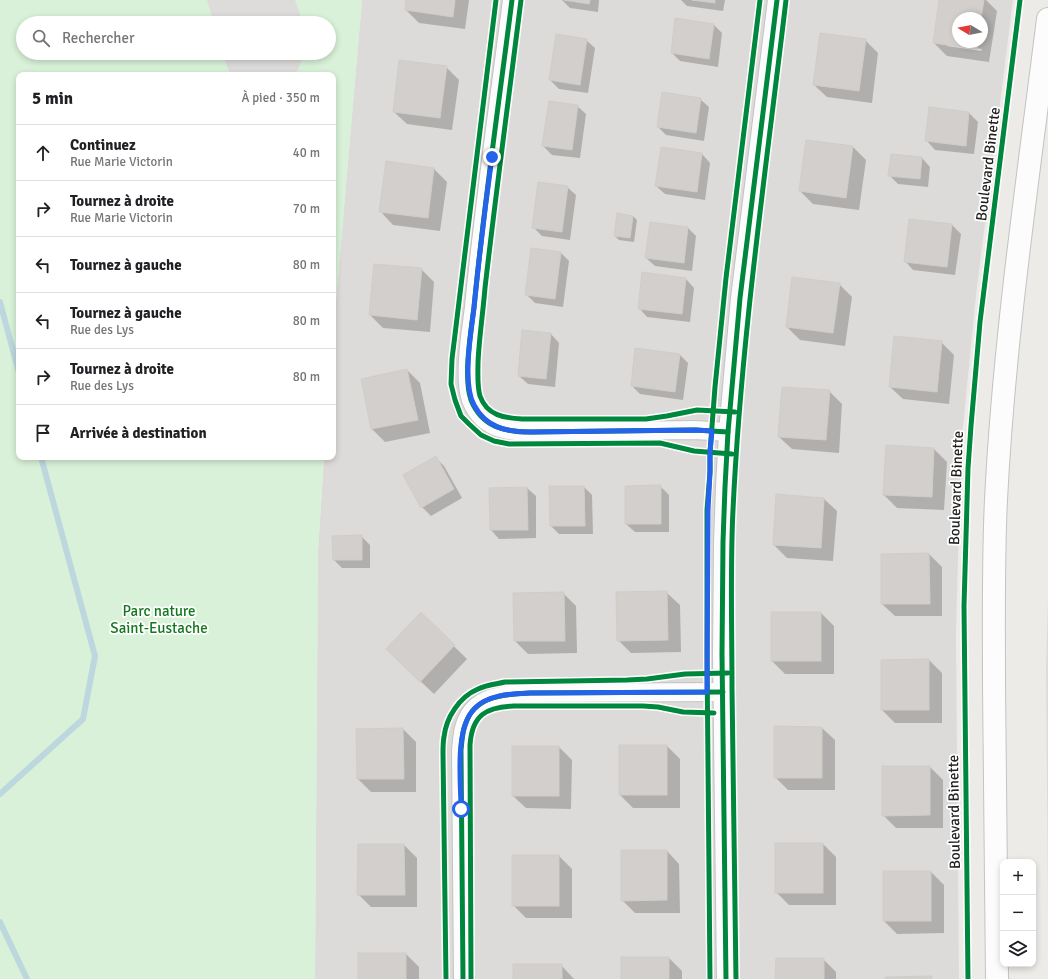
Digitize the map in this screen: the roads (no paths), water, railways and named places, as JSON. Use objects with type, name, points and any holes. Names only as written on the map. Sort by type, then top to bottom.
[{"type":"street","points":[[512,0],[481,242],[469,350],[468,386],[474,404],[487,421],[500,428],[511,431],[696,430],[728,432]]},
{"type":"street","points":[[726,979],[722,626],[723,542],[728,432],[742,277],[777,0]]},
{"type":"street","points":[[998,979],[994,657],[996,503],[1005,371],[1048,19]]},
{"type":"street","points":[[1011,859],[1009,602],[1012,480],[1028,291],[1048,136]]},
{"type":"street","points":[[463,979],[461,750],[465,724],[476,708],[492,698],[513,694],[723,692]]},
{"type":"street","points":[[1012,967],[1013,979]]},
{"type":"waterway","points":[[0,302],[16,362]]},
{"type":"waterway","points":[[0,794],[83,719],[95,656],[42,460]]},
{"type":"waterway","points":[[0,922],[27,979]]},
{"type":"park label","name":"Parc nature Saint-Eustache","points":[[159,620]]}]
